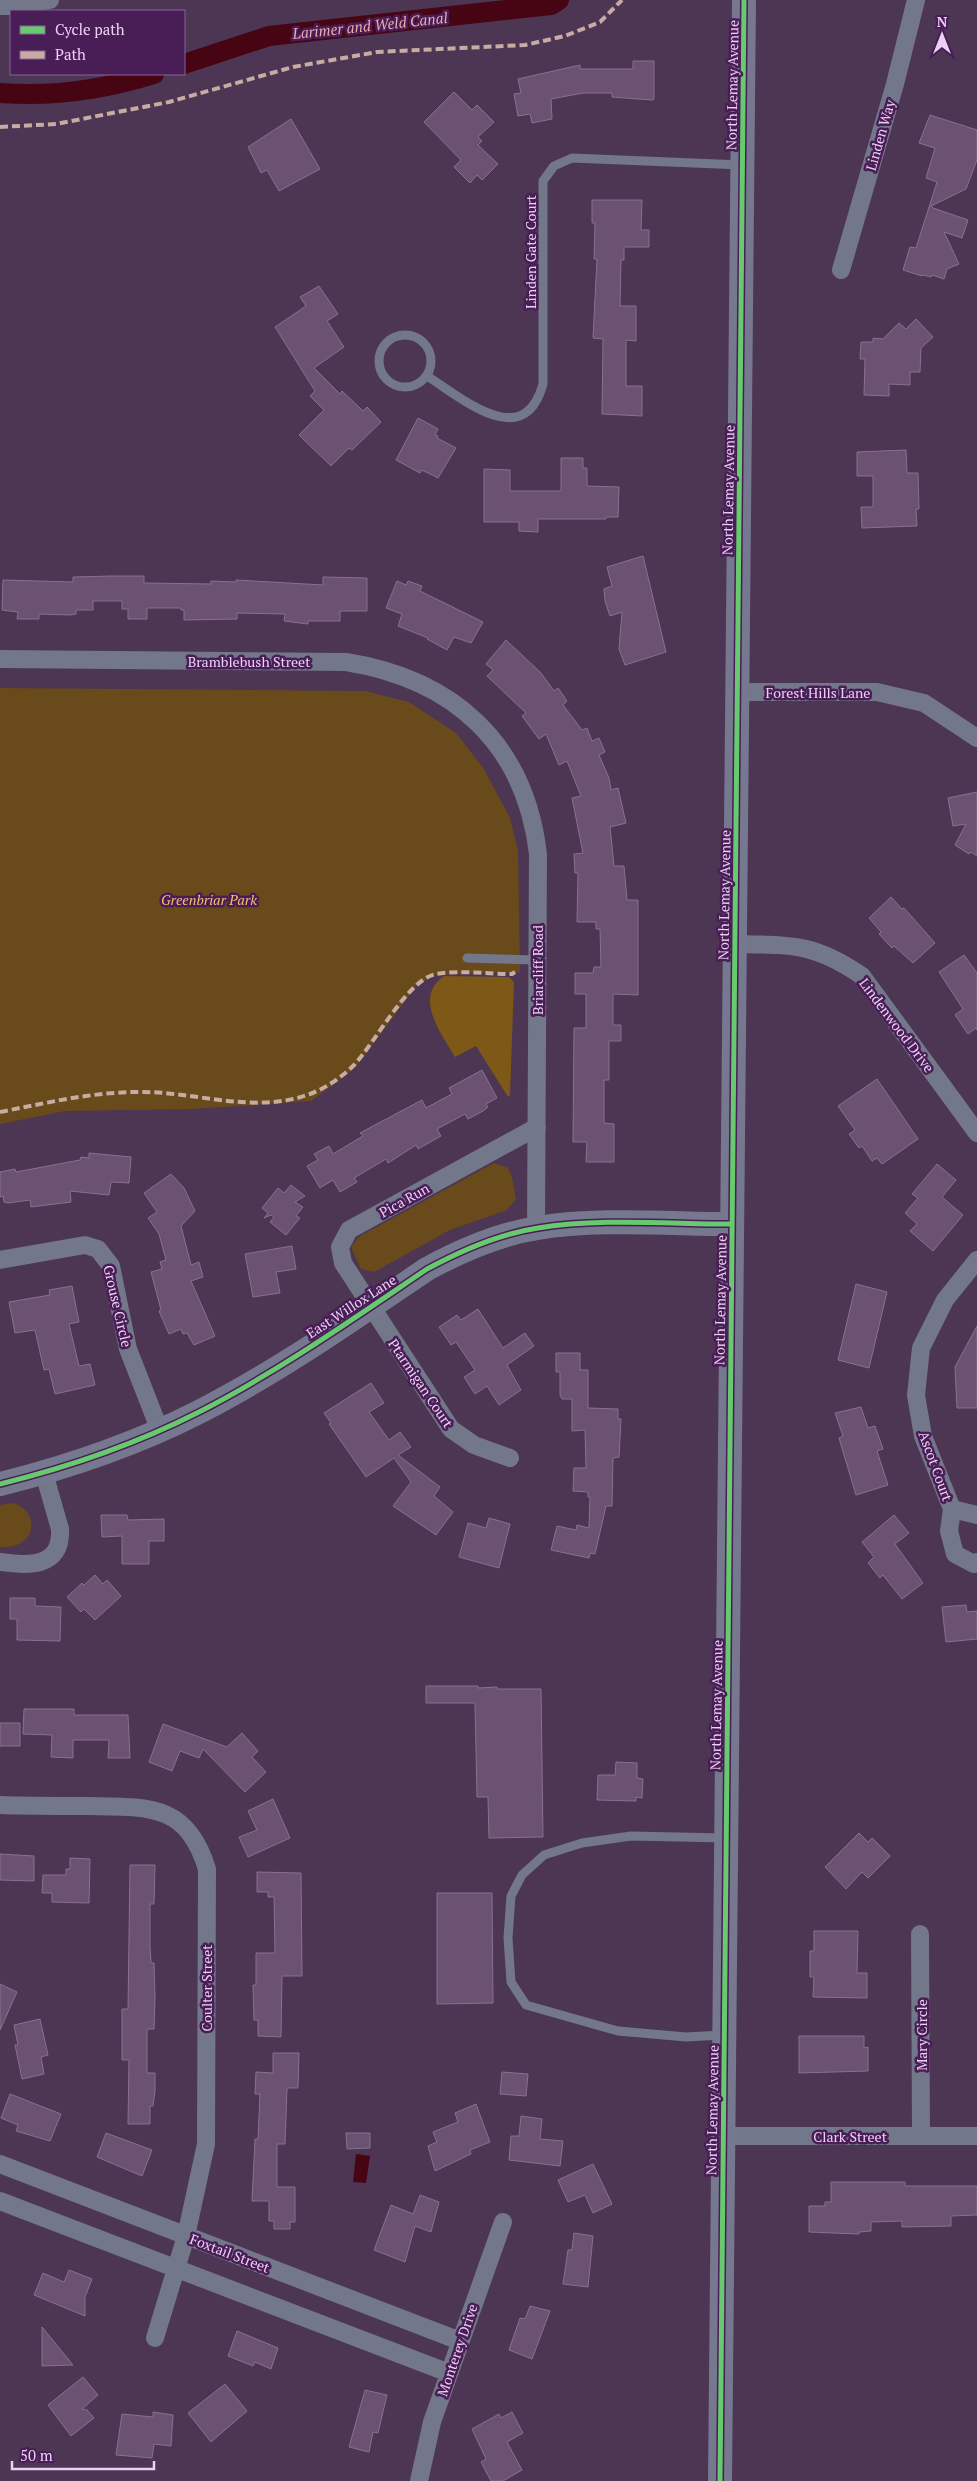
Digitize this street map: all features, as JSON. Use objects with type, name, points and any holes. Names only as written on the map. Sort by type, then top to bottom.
[{"type":"main road","name":"North Lemay Avenue","points":[[720,2481],[744,0]]},
{"type":"main road","name":"East Willox Lane","points":[[0,1484],[86,1460],[160,1431],[198,1413],[269,1374],[448,1258],[491,1240],[536,1228],[582,1224],[732,1224]]},
{"type":"street","points":[[0,6],[15,6],[50,0]]},
{"type":"street","name":"Linden Way","points":[[841,270],[895,84],[916,0]]},
{"type":"street","name":"Bramblebush Street","points":[[0,659],[346,662],[392,671],[427,686],[459,706],[480,726]]},
{"type":"street","name":"Forest Hills Lane","points":[[737,692],[877,692],[924,703],[977,738]]},
{"type":"street","name":"Briarcliff Road","points":[[480,726],[509,764],[531,816],[538,854],[536,1228]]},
{"type":"street","name":"Lindenwood Drive","points":[[735,944],[786,944],[809,948],[837,958],[862,976],[977,1133]]},
{"type":"street","name":"Pica Run","points":[[371,1307],[343,1263],[340,1247],[344,1235],[349,1230],[537,1127]]},
{"type":"street","name":"Grouse Circle","points":[[0,1260],[85,1245],[98,1249],[104,1254],[111,1266],[120,1320],[131,1358],[160,1431]]},
{"type":"street","name":"Ascot Court","points":[[977,1260],[945,1300],[921,1348],[916,1396],[923,1436],[952,1509],[949,1531],[955,1554],[974,1564],[977,1562]]},
{"type":"street","name":"Ptarmigan Court","points":[[371,1307],[451,1429],[474,1445],[510,1458]]},
{"type":"street","points":[[0,1562],[26,1566],[38,1564],[51,1556],[56,1550],[60,1529],[44,1473]]},
{"type":"street","name":"Ascot Court","points":[[952,1509],[977,1515]]},
{"type":"street","name":"Coulter Street","points":[[0,1805],[148,1808],[169,1816],[187,1829],[200,1848],[207,1870],[206,2144],[186,2236],[155,2338]]},
{"type":"street","name":"Mary Circle","points":[[920,1934],[921,2136]]},
{"type":"street","name":"Clark Street","points":[[723,2136],[977,2136]]},
{"type":"street","name":"Foxtail Street","points":[[0,2164],[460,2341]]},
{"type":"street","points":[[0,2201],[449,2373]]},
{"type":"street","name":"Monterey Drive","points":[[420,2481],[432,2422],[503,2222]]},
{"type":"lane","name":"Linden Gate Court","points":[[427,376],[484,413],[500,418],[520,417],[532,408],[540,398],[543,384],[543,181],[554,166],[572,158],[742,165]]},
{"type":"lane","points":[[405,334],[420,339],[426,345],[432,360],[427,376],[421,382],[405,387],[389,382],[380,369],[380,353],[383,345],[397,336],[405,334]]},
{"type":"lane","points":[[467,958],[537,960]]},
{"type":"lane","points":[[724,2034],[686,2037],[618,2031],[526,2005],[511,1982],[508,1938],[511,1896],[522,1876],[544,1855],[582,1843],[631,1836],[726,1838]]},
{"type":"green space","name":"Greenbriar Park","points":[[0,688],[365,691],[409,702],[456,733],[484,769],[510,818],[518,851],[520,972],[435,975],[417,985],[355,1068],[311,1101],[192,1109],[65,1111],[0,1124]]},
{"type":"green space","points":[[494,1163],[508,1168],[512,1177],[516,1199],[507,1210],[450,1230],[374,1272],[361,1269],[351,1247],[360,1236]]},
{"type":"green space","points":[[12,1503],[21,1506],[27,1512],[31,1520],[31,1528],[23,1542],[13,1546],[0,1547],[0,1505]]},
{"type":"shaded area","points":[[444,976],[509,977],[514,982],[510,1095],[508,1097],[476,1046],[455,1057],[437,1026],[430,1005],[431,994],[435,985]]},
{"type":"shaded area","points":[[356,2154],[370,2156],[366,2183],[353,2182]]},
{"type":"building","points":[[633,61],[654,61],[654,99],[612,97],[612,93],[583,93],[551,99],[552,119],[532,123],[530,114],[518,116],[514,94],[521,93],[518,79],[580,65],[580,69],[633,69]]},
{"type":"building","points":[[454,92],[472,110],[477,105],[494,122],[478,137],[482,141],[478,145],[498,164],[482,180],[477,175],[470,183],[454,167],[461,160],[424,122]]},
{"type":"building","points":[[930,115],[977,130],[977,160],[966,189],[931,206],[968,220],[962,238],[944,232],[959,264],[947,269],[944,279],[932,275],[931,277],[922,276],[903,270],[910,247],[916,248],[937,182],[926,178],[935,148],[919,143]]},
{"type":"building","points":[[291,119],[320,169],[279,191],[267,170],[261,173],[248,147]]},
{"type":"building","points":[[592,200],[642,200],[641,230],[649,230],[649,247],[624,247],[624,260],[621,260],[620,306],[636,306],[636,341],[626,340],[626,386],[642,386],[642,416],[602,414],[603,339],[593,338],[597,259],[594,259],[595,223],[592,223]]},
{"type":"building","points":[[319,286],[338,314],[327,321],[344,347],[314,368],[340,394],[342,391],[363,411],[367,407],[381,422],[352,450],[349,448],[331,466],[299,435],[324,410],[310,396],[315,391],[275,327],[306,306],[300,297]]},
{"type":"building","points":[[916,319],[933,337],[921,348],[920,372],[910,372],[910,385],[889,384],[889,396],[864,395],[865,359],[860,359],[861,342],[873,342],[873,338],[883,339],[899,323],[906,329]]},
{"type":"building","points":[[418,418],[438,429],[435,435],[438,436],[437,438],[456,448],[438,478],[422,470],[420,473],[396,460]]},
{"type":"building","points":[[906,450],[907,473],[918,473],[919,509],[916,509],[917,526],[862,528],[861,507],[873,507],[873,476],[857,476],[857,452]]},
{"type":"building","points":[[561,458],[583,458],[583,468],[587,468],[587,486],[619,487],[618,517],[606,517],[606,519],[538,519],[538,532],[519,531],[519,522],[484,522],[484,469],[510,470],[510,491],[561,491]]},
{"type":"building","points":[[643,556],[666,652],[625,665],[619,649],[622,612],[610,616],[605,601],[604,589],[612,586],[607,567]]},
{"type":"building","points":[[144,576],[144,583],[211,584],[211,581],[236,582],[236,580],[323,585],[323,577],[367,578],[367,611],[340,611],[340,621],[308,621],[308,624],[284,621],[285,614],[237,613],[237,619],[184,620],[184,610],[181,610],[181,608],[147,608],[147,619],[128,619],[128,609],[122,609],[122,601],[93,601],[93,610],[76,610],[76,614],[70,615],[39,614],[39,619],[17,619],[18,612],[2,610],[3,580],[73,582],[73,577]]},
{"type":"building","points":[[397,581],[406,585],[408,581],[422,586],[420,591],[483,622],[471,643],[454,637],[447,650],[428,638],[398,626],[402,614],[386,608]]},
{"type":"building","points":[[506,640],[541,673],[554,691],[558,688],[567,701],[563,705],[582,730],[587,728],[592,741],[599,738],[605,752],[599,755],[609,778],[611,790],[618,788],[626,823],[610,827],[614,866],[624,866],[627,900],[638,900],[638,995],[613,994],[613,1025],[621,1025],[621,1041],[609,1041],[609,1080],[604,1080],[604,1123],[614,1124],[614,1162],[586,1162],[587,1142],[573,1142],[574,1028],[586,1028],[586,994],[575,994],[575,973],[593,973],[594,967],[601,967],[600,929],[596,929],[596,922],[577,922],[578,873],[575,873],[574,854],[583,853],[572,798],[581,796],[567,761],[559,765],[546,734],[539,739],[522,716],[526,713],[487,676],[493,670],[486,664]]},
{"type":"building","points":[[977,792],[977,856],[971,852],[969,854],[955,845],[966,824],[953,826],[948,798]]},
{"type":"building","points":[[891,897],[902,909],[904,908],[935,943],[913,963],[894,946],[892,948],[879,934],[881,932],[869,918]]},
{"type":"building","points":[[964,955],[977,973],[977,1030],[976,1028],[968,1034],[955,1015],[963,1009],[939,972]]},
{"type":"building","points":[[482,1070],[497,1098],[486,1104],[488,1107],[483,1111],[468,1119],[465,1114],[437,1129],[441,1136],[418,1149],[416,1145],[388,1163],[386,1159],[354,1178],[357,1182],[340,1192],[333,1180],[320,1188],[307,1166],[318,1160],[314,1154],[329,1146],[333,1154],[363,1136],[360,1133],[422,1100],[426,1108],[452,1094],[449,1088]]},
{"type":"building","points":[[877,1079],[918,1139],[882,1164],[877,1158],[872,1161],[862,1146],[859,1148],[849,1134],[855,1130],[838,1106]]},
{"type":"building","points":[[89,1153],[131,1157],[129,1183],[111,1182],[109,1195],[70,1191],[71,1202],[31,1207],[30,1200],[8,1203],[4,1202],[3,1196],[0,1197],[0,1172],[15,1169],[16,1172],[80,1160],[81,1157],[89,1158]]},
{"type":"building","points":[[937,1164],[956,1180],[942,1197],[963,1215],[933,1251],[910,1231],[917,1224],[905,1213],[918,1198],[912,1194]]},
{"type":"building","points":[[171,1174],[184,1188],[195,1211],[181,1226],[191,1265],[199,1262],[203,1277],[191,1281],[215,1336],[194,1345],[187,1333],[183,1334],[181,1329],[169,1334],[159,1311],[161,1310],[151,1272],[162,1269],[160,1262],[166,1260],[159,1234],[148,1218],[157,1212],[144,1193]]},
{"type":"building","points":[[291,1185],[305,1196],[295,1202],[303,1207],[296,1216],[300,1218],[286,1235],[270,1222],[274,1217],[271,1215],[264,1218],[268,1213],[262,1208],[278,1188],[284,1193]]},
{"type":"building","points":[[292,1246],[296,1269],[276,1272],[280,1293],[253,1297],[245,1254]]},
{"type":"building","points":[[856,1284],[887,1292],[869,1368],[838,1360]]},
{"type":"building","points":[[72,1286],[79,1322],[69,1324],[79,1366],[90,1364],[95,1385],[55,1394],[49,1369],[44,1370],[35,1330],[15,1333],[9,1302],[50,1295],[49,1290]]},
{"type":"building","points":[[478,1309],[503,1348],[525,1333],[534,1346],[507,1365],[521,1390],[499,1405],[487,1386],[475,1394],[464,1377],[475,1370],[456,1342],[451,1345],[439,1327],[457,1315],[461,1320]]},
{"type":"building","points":[[977,1326],[977,1408],[957,1408],[955,1367]]},
{"type":"building","points":[[556,1353],[580,1353],[580,1370],[588,1370],[588,1408],[618,1409],[618,1419],[621,1419],[619,1457],[613,1458],[612,1506],[606,1506],[595,1554],[590,1553],[589,1558],[551,1550],[557,1526],[576,1530],[577,1525],[589,1528],[590,1497],[588,1497],[588,1492],[573,1491],[574,1468],[586,1468],[585,1430],[572,1431],[572,1399],[562,1399],[560,1395],[560,1372],[556,1372]]},
{"type":"building","points":[[371,1383],[384,1403],[369,1412],[389,1440],[400,1432],[411,1447],[398,1455],[440,1487],[434,1496],[453,1512],[436,1535],[393,1506],[411,1482],[394,1458],[366,1477],[329,1424],[331,1423],[324,1413]]},
{"type":"building","points":[[861,1407],[868,1428],[875,1426],[883,1449],[877,1451],[888,1485],[856,1495],[839,1438],[843,1436],[835,1413]]},
{"type":"building","points":[[101,1515],[127,1515],[128,1520],[164,1519],[164,1541],[149,1541],[149,1564],[122,1564],[122,1536],[102,1537]]},
{"type":"building","points":[[894,1515],[909,1533],[895,1544],[923,1583],[902,1599],[883,1575],[880,1578],[868,1563],[874,1557],[862,1542]]},
{"type":"building","points":[[489,1518],[510,1524],[499,1568],[459,1557],[468,1523],[486,1528]]},
{"type":"building","points":[[95,1575],[103,1584],[107,1580],[121,1596],[95,1620],[84,1609],[81,1612],[67,1597],[82,1583],[84,1585]]},
{"type":"building","points":[[10,1598],[35,1598],[35,1606],[61,1607],[60,1641],[17,1640],[17,1619],[10,1619]]},
{"type":"building","points":[[966,1605],[967,1612],[977,1611],[977,1639],[946,1642],[942,1607]]},
{"type":"building","points":[[426,1686],[541,1689],[543,1837],[489,1838],[488,1797],[477,1797],[475,1703],[426,1703]]},
{"type":"building","points":[[24,1709],[74,1709],[74,1715],[128,1715],[130,1758],[108,1758],[109,1740],[73,1740],[73,1758],[51,1757],[52,1735],[23,1734]]},
{"type":"building","points":[[0,1723],[20,1723],[20,1746],[0,1746]]},
{"type":"building","points":[[163,1724],[227,1747],[242,1733],[258,1751],[252,1757],[266,1772],[245,1792],[203,1749],[199,1758],[180,1751],[172,1771],[149,1762]]},
{"type":"building","points":[[616,1762],[637,1763],[637,1778],[643,1779],[642,1798],[636,1797],[636,1801],[597,1800],[598,1775],[615,1775]]},
{"type":"building","points":[[273,1799],[290,1838],[248,1857],[239,1837],[257,1830],[248,1811]]},
{"type":"building","points":[[859,1833],[868,1842],[872,1838],[890,1856],[868,1878],[862,1872],[846,1889],[825,1867]]},
{"type":"building","points":[[0,1854],[34,1856],[34,1881],[0,1880]]},
{"type":"building","points":[[70,1858],[90,1859],[89,1903],[52,1902],[52,1893],[42,1893],[43,1875],[66,1875],[66,1869],[70,1869]]},
{"type":"building","points":[[130,1865],[155,1865],[154,1904],[150,1904],[151,1963],[154,1963],[154,2029],[147,2029],[147,2073],[155,2073],[153,2106],[150,2106],[150,2124],[128,2124],[129,2060],[122,2060],[122,2009],[128,2009]]},
{"type":"building","points":[[257,1872],[301,1873],[302,1976],[282,1976],[281,2037],[258,2036],[258,2020],[254,2020],[253,1985],[256,1985],[256,1953],[275,1953],[274,1897],[268,1897],[268,1892],[257,1892]]},
{"type":"building","points":[[437,1893],[492,1893],[493,2003],[437,2004]]},
{"type":"building","points":[[814,1931],[858,1931],[857,1973],[867,1973],[867,1998],[813,1997],[814,1977],[810,1977],[810,1951],[814,1951]]},
{"type":"building","points":[[0,1984],[17,1992],[0,2030]]},
{"type":"building","points":[[40,2019],[48,2055],[41,2057],[44,2074],[22,2079],[15,2045],[18,2045],[14,2025]]},
{"type":"building","points":[[799,2036],[864,2036],[864,2048],[868,2047],[868,2071],[799,2073]]},
{"type":"building","points":[[273,2053],[299,2053],[298,2088],[287,2088],[285,2144],[277,2144],[277,2187],[295,2187],[295,2222],[290,2222],[290,2229],[274,2229],[274,2221],[269,2221],[269,2201],[252,2201],[255,2139],[258,2139],[260,2094],[255,2094],[256,2072],[273,2073]]},
{"type":"building","points":[[502,2072],[528,2074],[526,2096],[500,2094]]},
{"type":"building","points":[[10,2094],[61,2114],[50,2141],[16,2131],[18,2125],[1,2118]]},
{"type":"building","points":[[476,2104],[490,2142],[470,2150],[471,2154],[435,2171],[428,2146],[437,2142],[433,2132],[458,2122],[455,2113]]},
{"type":"building","points":[[521,2116],[542,2119],[540,2139],[563,2141],[560,2166],[509,2160],[511,2136],[519,2136]]},
{"type":"building","points":[[106,2133],[152,2150],[142,2176],[97,2157]]},
{"type":"building","points":[[346,2133],[370,2133],[370,2148],[347,2149]]},
{"type":"building","points":[[593,2164],[612,2204],[593,2213],[585,2195],[568,2202],[558,2180]]},
{"type":"building","points":[[831,2182],[905,2182],[905,2186],[977,2186],[977,2215],[951,2216],[951,2226],[902,2227],[902,2221],[871,2222],[871,2231],[859,2232],[859,2234],[809,2232],[809,2206],[825,2206],[825,2202],[831,2202]]},
{"type":"building","points":[[420,2195],[439,2202],[431,2232],[415,2226],[405,2262],[374,2250],[391,2205],[413,2214]]},
{"type":"building","points":[[574,2233],[593,2236],[588,2287],[563,2284],[568,2250],[572,2250]]},
{"type":"building","points":[[69,2270],[92,2279],[85,2297],[85,2316],[34,2295],[43,2273],[64,2282]]},
{"type":"building","points":[[530,2306],[550,2311],[532,2359],[509,2350],[520,2318],[525,2319]]},
{"type":"building","points":[[42,2327],[73,2365],[42,2366]]},
{"type":"building","points":[[237,2331],[278,2348],[271,2369],[255,2362],[253,2366],[228,2356]]},
{"type":"building","points":[[83,2377],[98,2395],[82,2409],[87,2410],[94,2418],[71,2436],[48,2405]]},
{"type":"building","points":[[225,2384],[247,2411],[211,2442],[188,2413]]},
{"type":"building","points":[[365,2390],[387,2395],[378,2433],[373,2432],[369,2452],[349,2447]]},
{"type":"building","points":[[153,2412],[173,2415],[171,2446],[154,2444],[152,2458],[116,2455],[122,2414],[153,2417]]},
{"type":"building","points":[[512,2412],[523,2433],[507,2442],[522,2470],[503,2481],[491,2481],[481,2462],[486,2459],[472,2429],[499,2414],[501,2418]]},
{"type":"waterway","name":"Larimer and Weld Canal","points":[[185,64],[269,36],[551,5],[559,0]]},
{"type":"waterway","name":"Larimer and Weld Canal","points":[[0,93],[39,94],[78,91],[151,75]]},
{"type":"marked path","points":[[0,127],[56,124],[169,102],[293,67],[377,52],[525,45],[565,36],[600,22],[622,0]]},
{"type":"marked path","points":[[0,1112],[69,1099],[121,1092],[160,1093],[246,1102],[289,1100],[322,1089],[334,1082],[354,1065],[403,999],[425,978],[445,973],[512,974],[515,972]]},
{"type":"cycle path","points":[[720,2481],[744,0]]},
{"type":"cycle path","points":[[0,1484],[102,1454],[175,1424],[229,1396],[287,1362],[427,1269],[467,1249],[509,1234],[538,1228],[585,1223],[732,1224]]}]
